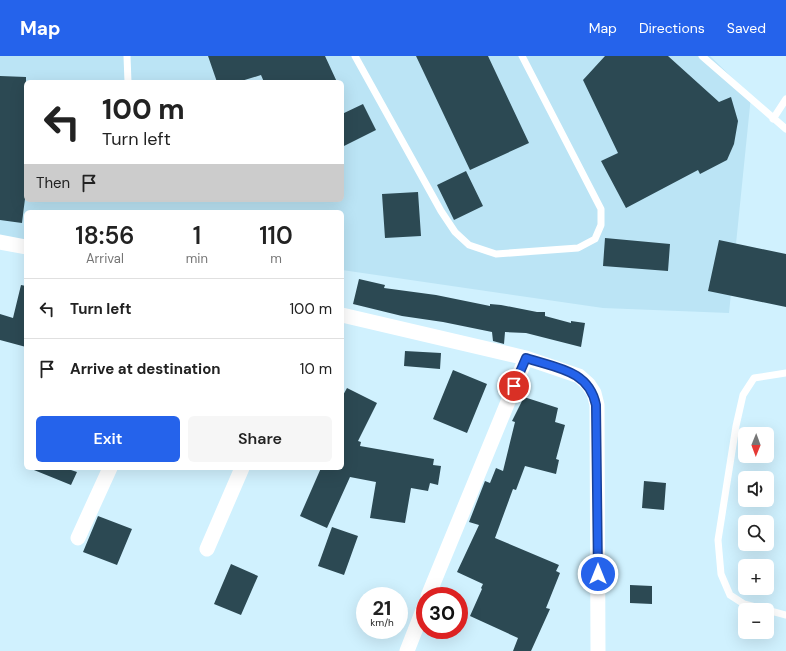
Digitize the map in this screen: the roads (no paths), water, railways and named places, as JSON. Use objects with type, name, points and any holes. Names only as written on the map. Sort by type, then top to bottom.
[{"type":"street","points":[[0,242],[24,247]]},
{"type":"street","points":[[344,315],[526,358],[579,376],[588,384],[594,393],[596,405],[598,651]]},
{"type":"street","points":[[432,587],[526,358]]},
{"type":"street","points":[[78,538],[109,470]]},
{"type":"street","points":[[206,549],[241,470]]},
{"type":"street","points":[[407,651],[416,628]]},
{"type":"lane","points":[[127,56],[128,80]]},
{"type":"lane","points":[[355,56],[442,211],[455,232],[469,245],[496,254],[578,248],[595,239],[600,225],[601,209],[522,56]]},
{"type":"lane","points":[[702,56],[773,119],[786,128]]},
{"type":"lane","points":[[773,119],[786,99]]},
{"type":"lane","points":[[786,373],[754,378],[743,395],[736,426],[718,540],[721,574],[730,595],[744,604],[786,615]]}]
